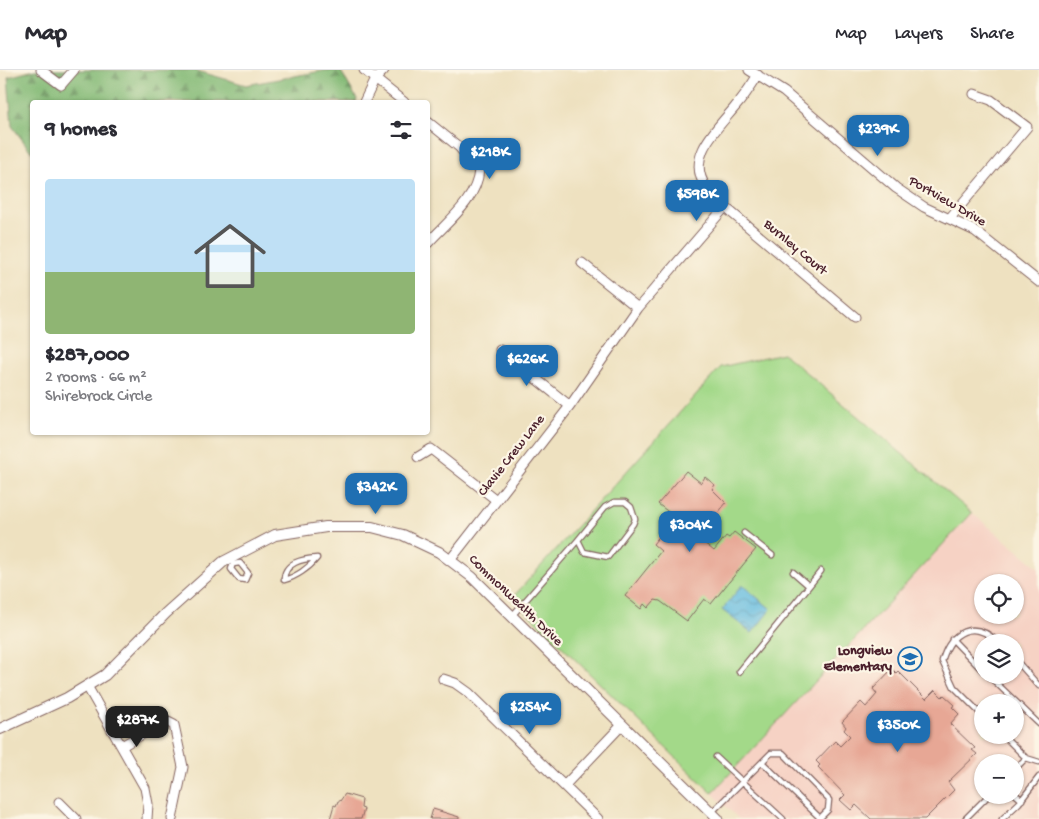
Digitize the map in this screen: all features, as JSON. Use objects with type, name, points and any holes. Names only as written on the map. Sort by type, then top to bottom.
[{"type":"street","points":[[41,70],[61,85],[74,70]]},
{"type":"street","points":[[364,70],[401,100]]},
{"type":"street","points":[[365,100],[375,79],[384,70]]},
{"type":"street","name":"Portview Drive","points":[[748,70],[784,92],[896,188],[924,207],[975,231],[1039,282]]},
{"type":"street","name":"Burnley Court","points":[[758,75],[745,95],[704,144],[700,154],[700,170],[706,187],[725,207],[855,316]]},
{"type":"street","points":[[950,218],[1027,127],[991,100],[974,94]]},
{"type":"street","points":[[430,124],[459,147],[479,170],[478,182],[474,193],[430,241]]},
{"type":"street","name":"Clavie Crew Lane","points":[[450,559],[495,499],[570,406],[638,308],[725,207]]},
{"type":"street","points":[[582,263],[638,308]]},
{"type":"street","points":[[500,350],[570,406]]},
{"type":"street","points":[[418,457],[431,449],[495,499]]},
{"type":"street","name":"Commonwealth Drive","points":[[0,729],[67,698],[106,675],[166,613],[232,561],[275,535],[326,527],[362,527],[403,535],[450,559],[512,616],[715,816]]},
{"type":"street","points":[[443,679],[455,683],[469,693],[598,819]]},
{"type":"street","points":[[87,686],[145,788],[148,804],[147,819]]},
{"type":"street","points":[[122,746],[163,722],[174,725],[183,767],[172,819]]},
{"type":"street","points":[[565,785],[622,725]]},
{"type":"street","points":[[60,802],[75,819]]},
{"type":"lane","points":[[512,616],[605,506],[614,502],[625,502],[631,506],[635,519],[633,524],[608,558],[584,552],[578,540]]},
{"type":"lane","points":[[744,533],[772,555]]},
{"type":"lane","points":[[317,558],[311,566],[292,578],[284,580],[284,574],[300,560],[317,558]]},
{"type":"lane","points":[[793,572],[809,586]]},
{"type":"lane","points":[[739,672],[822,572]]},
{"type":"lane","points":[[974,707],[954,687],[942,661],[952,639],[973,630],[989,634]]},
{"type":"lane","points":[[952,639],[974,662]]},
{"type":"lane","points":[[1024,669],[1039,686]]},
{"type":"lane","points":[[997,684],[1039,724]]},
{"type":"lane","points":[[1011,744],[1026,758],[1039,762]]},
{"type":"lane","points":[[715,816],[743,781],[762,762],[771,753],[783,753],[828,800],[828,810],[820,819],[762,762]]},
{"type":"lane","points":[[716,757],[783,819]]},
{"type":"lane","points":[[1024,797],[1039,778]]},
{"type":"lane","points":[[965,819],[980,804]]},
{"type":"lane","points":[[1002,819],[1018,804]]},
{"type":"shaded area","name":"Longview Elementary","points":[[972,513],[1039,568],[1039,819],[739,819],[712,793]]},
{"type":"green space","points":[[35,70],[194,70],[246,85],[327,70],[340,70],[357,99],[30,100],[30,150],[12,126],[8,77]]},
{"type":"green space","points":[[783,353],[972,513],[712,793],[512,598],[721,367]]},
{"type":"water","points":[[742,585],[771,609],[752,633],[722,610]]},
{"type":"building","points":[[686,471],[701,483],[705,477],[715,485],[712,489],[726,503],[702,533],[703,542],[714,551],[726,536],[729,538],[734,532],[756,549],[711,604],[704,599],[687,621],[660,601],[655,600],[648,608],[644,604],[641,609],[625,596],[661,551],[653,544],[675,517],[658,504]]},
{"type":"building","points":[[892,669],[896,673],[898,671],[926,699],[935,690],[942,697],[944,695],[955,705],[952,707],[959,714],[950,724],[975,748],[972,750],[977,754],[974,754],[974,757],[948,782],[954,790],[925,819],[871,819],[856,805],[851,810],[840,800],[845,795],[818,767],[820,765],[816,761],[835,741],[840,746],[850,736],[844,730],[846,727],[842,722],[861,702],[866,707],[877,694],[873,689]]},
{"type":"building","points":[[345,794],[362,799],[361,808],[364,809],[361,819],[330,819],[334,805],[336,806]]},
{"type":"building","points":[[433,809],[459,817],[459,819],[430,819]]},
{"type":"place","name":"Longview Elementary","points":[[910,659]]}]
